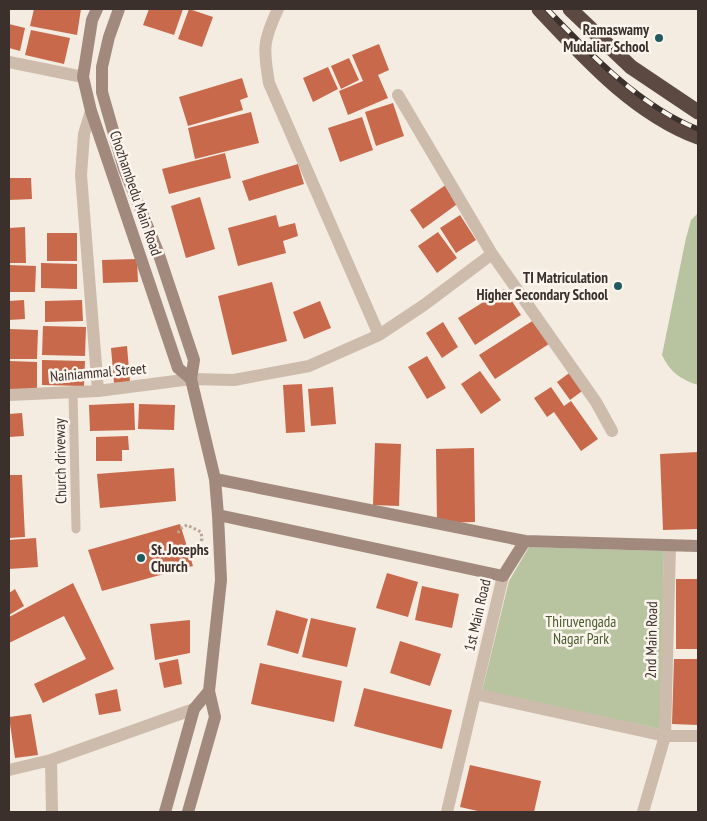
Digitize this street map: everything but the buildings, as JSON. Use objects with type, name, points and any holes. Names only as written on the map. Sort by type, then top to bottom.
[{"type":"highway","points":[[570,9],[631,67],[698,112]]},
{"type":"highway","points":[[542,10],[616,87],[678,129],[698,137]]},
{"type":"street","name":"Chozhambedu Main Road","points":[[97,9],[92,20],[83,77],[91,111],[178,368],[191,379]]},
{"type":"street","name":"Chozhambedu Main Road","points":[[119,9],[109,37],[102,67],[102,92],[124,168],[158,252],[194,360],[191,379],[215,479],[221,580],[209,691]]},
{"type":"street","points":[[278,9],[266,36],[265,58],[269,83],[379,335]]},
{"type":"street","points":[[9,62],[83,77]]},
{"type":"street","points":[[398,95],[492,254],[596,402],[612,430]]},
{"type":"street","points":[[91,111],[84,134],[81,175],[98,391]]},
{"type":"street","name":"Nainiammal Street","points":[[9,395],[98,391],[191,379],[234,380],[309,366],[379,335],[424,305],[492,254]]},
{"type":"street","points":[[215,479],[525,541],[698,546]]},
{"type":"street","points":[[218,515],[503,576]]},
{"type":"street","name":"1st Main Road","points":[[448,812],[503,576],[525,541]]},
{"type":"street","name":"2nd Main Road","points":[[644,812],[665,736],[670,545]]},
{"type":"street","points":[[165,812],[194,709],[209,691]]},
{"type":"street","points":[[188,812],[215,717],[209,691]]},
{"type":"street","points":[[475,694],[665,736],[698,736]]},
{"type":"street","points":[[9,770],[51,760],[194,709]]},
{"type":"street","points":[[51,760],[52,812]]},
{"type":"lane","name":"Church driveway","points":[[73,392],[76,529]]},
{"type":"path","points":[[178,534],[180,529],[187,525],[199,530],[202,536],[201,543],[196,550],[183,553]]},
{"type":"green space","points":[[698,213],[698,385],[686,381],[677,374],[662,355],[686,238],[691,220]]},
{"type":"green space","name":"Thiruvengada Nagar Park","points":[[529,547],[664,551],[660,729],[482,691],[509,581]]},
{"type":"railway","points":[[547,9],[598,61],[636,93],[656,107],[698,129]]},
{"type":"place","name":"Ramaswamy Mudaliar School","points":[[659,38]]},
{"type":"place","name":"TI Matriculation Higher Secondary School","points":[[618,286]]},
{"type":"place","name":"St. Josephs Church","points":[[141,558]]}]
